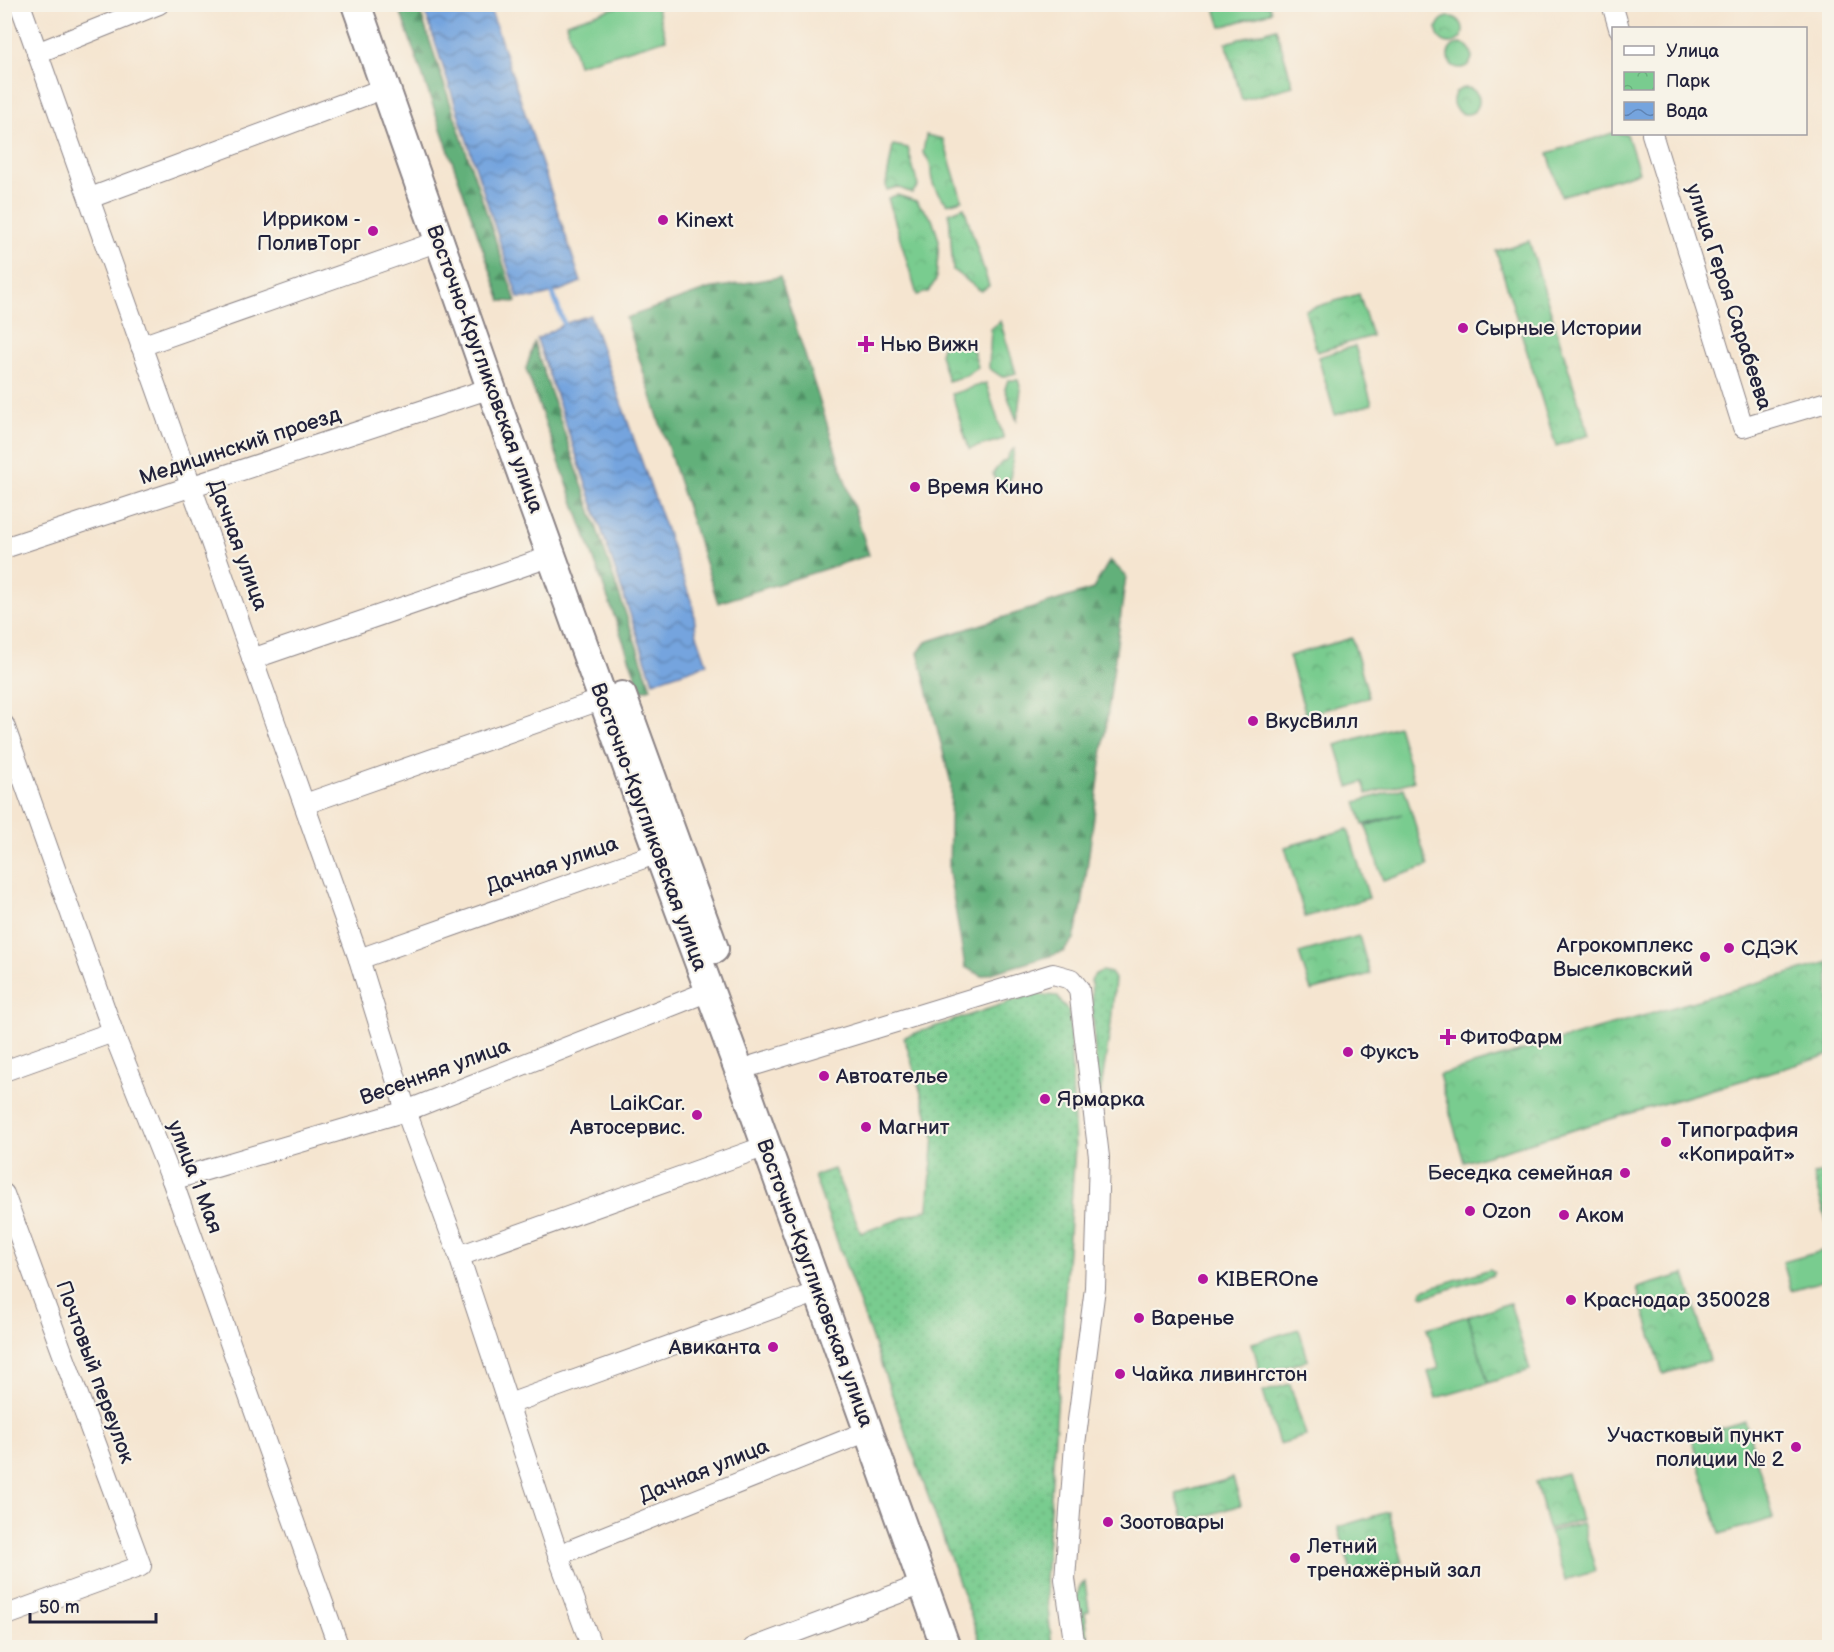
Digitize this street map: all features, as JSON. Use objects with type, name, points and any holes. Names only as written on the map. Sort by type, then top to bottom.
[{"type":"main road","name":"Восточно-Кругликовская улица","points":[[356,4],[491,388],[946,1647]]},
{"type":"main road","name":"Восточно-Кругликовская улица","points":[[376,4],[510,388],[665,810],[964,1647]]},
{"type":"street","name":"Дачная улица","points":[[20,4],[359,959],[406,1111],[459,1256],[558,1555],[592,1647]]},
{"type":"street","points":[[37,52],[159,4]]},
{"type":"street","points":[[1612,4],[1619,27]]},
{"type":"street","points":[[90,198],[385,88]]},
{"type":"street","name":"улица Героя Сарабеева","points":[[1652,135],[1743,427],[1830,401]]},
{"type":"street","points":[[141,346],[439,241]]},
{"type":"street","name":"Медицинский проезд","points":[[4,548],[491,388]]},
{"type":"street","points":[[252,659],[552,556]]},
{"type":"street","points":[[304,804],[603,699]]},
{"type":"street","name":"улица 1 Мая","points":[[4,725],[113,1032],[172,1180],[339,1647]]},
{"type":"street","name":"Дачная улица","points":[[359,959],[658,853]]},
{"type":"street","points":[[755,1065],[1053,974],[1071,979],[1079,989],[1099,1157],[1095,1288],[1075,1444],[1065,1579],[1075,1647]]},
{"type":"street","name":"Весенняя улица","points":[[172,1180],[406,1111],[709,991]]},
{"type":"street","points":[[4,1071],[113,1032]]},
{"type":"street","points":[[459,1256],[766,1146]]},
{"type":"street","name":"Почтовый переулок","points":[[4,1194],[141,1566],[4,1616]]},
{"type":"street","points":[[509,1404],[818,1292]]},
{"type":"street","name":"Дачная улица","points":[[558,1555],[868,1431]]},
{"type":"street","points":[[753,1647],[923,1584]]},
{"type":"green space","points":[[627,4],[656,5],[666,39],[578,65],[566,23]]},
{"type":"green space","points":[[398,5],[418,5],[516,302],[501,301]]},
{"type":"green space","points":[[1214,5],[1269,5],[1271,12],[1221,27]]},
{"type":"green space","points":[[1450,17],[1459,21],[1463,30],[1459,39],[1450,43],[1441,39],[1437,30],[1441,21]]},
{"type":"green space","points":[[1276,28],[1293,86],[1242,100],[1226,43]]},
{"type":"green space","points":[[1460,44],[1468,48],[1472,56],[1468,64],[1460,68],[1452,64],[1448,56],[1452,48]]},
{"type":"green space","points":[[1466,88],[1475,92],[1479,101],[1475,110],[1466,114],[1457,110],[1453,101],[1457,92]]},
{"type":"green space","points":[[1612,133],[1627,135],[1639,172],[1561,196],[1548,153]]},
{"type":"green space","points":[[926,135],[943,139],[962,200],[948,204],[936,190],[930,163],[923,153]]},
{"type":"green space","points":[[893,145],[908,148],[918,186],[912,193],[897,187],[887,190]]},
{"type":"green space","points":[[897,195],[916,201],[932,219],[939,240],[936,280],[928,292],[917,295],[888,198]]},
{"type":"green space","points":[[964,207],[989,286],[981,291],[953,270],[949,213]]},
{"type":"green space","points":[[1529,241],[1589,435],[1556,446],[1496,251]]},
{"type":"green space","points":[[780,277],[869,555],[718,603],[626,318],[708,289]]},
{"type":"green space","points":[[1359,294],[1372,336],[1317,352],[1305,310]]},
{"type":"green space","points":[[1000,321],[1016,373],[1002,377],[989,368],[991,329]]},
{"type":"green space","points":[[945,337],[973,350],[978,367],[965,376],[948,381],[940,354]]},
{"type":"green space","points":[[534,343],[651,688],[641,691],[526,369]]},
{"type":"green space","points":[[1355,346],[1372,404],[1335,415],[1318,357]]},
{"type":"green space","points":[[1008,380],[1018,380],[1021,389],[1017,421],[1005,389]]},
{"type":"green space","points":[[986,383],[1004,439],[969,449],[952,394]]},
{"type":"green space","points":[[1014,449],[1009,487],[998,490],[993,473]]},
{"type":"green space","points":[[1110,560],[1126,576],[1082,906],[1074,939],[1063,952],[982,976],[965,967],[949,872],[951,783],[918,653],[926,642],[1093,589]]},
{"type":"green space","points":[[1352,638],[1369,697],[1306,715],[1289,656]]},
{"type":"green space","points":[[1398,726],[1414,781],[1367,794],[1363,782],[1349,787],[1336,745]]},
{"type":"green space","points":[[1404,788],[1428,866],[1383,881],[1366,826],[1402,814],[1363,825],[1356,802]]},
{"type":"green space","points":[[1348,829],[1369,898],[1305,917],[1285,847]]},
{"type":"green space","points":[[1359,936],[1370,974],[1311,991],[1299,953]]},
{"type":"green space","points":[[1829,962],[1829,1055],[1464,1162],[1439,1075]]},
{"type":"green space","points":[[1102,971],[1111,973],[1115,979],[1111,1024],[1098,1108],[1091,980],[1095,974]]},
{"type":"green space","points":[[1033,994],[1057,996],[1069,1012],[1075,1148],[1045,1580],[1052,1647],[982,1647],[814,1176],[834,1169],[861,1233],[928,1209],[934,1136],[904,1037]]},
{"type":"green space","points":[[1829,1170],[1830,1225],[1828,1226],[1813,1175]]},
{"type":"green space","points":[[1829,1249],[1829,1279],[1791,1290],[1783,1262]]},
{"type":"green space","points":[[1490,1269],[1494,1272],[1492,1276],[1424,1297],[1421,1294],[1422,1290]]},
{"type":"green space","points":[[1685,1274],[1710,1360],[1663,1374],[1637,1288]]},
{"type":"green space","points":[[1510,1303],[1530,1370],[1488,1383],[1468,1316]]},
{"type":"green space","points":[[1468,1316],[1488,1383],[1436,1398],[1428,1372],[1439,1368],[1427,1328]]},
{"type":"green space","points":[[1299,1329],[1308,1360],[1261,1374],[1252,1343]]},
{"type":"green space","points":[[1290,1384],[1306,1436],[1279,1444],[1263,1392]]},
{"type":"green space","points":[[1745,1421],[1774,1518],[1720,1534],[1691,1437]]},
{"type":"green space","points":[[1567,1473],[1581,1520],[1549,1530],[1535,1482]]},
{"type":"green space","points":[[1233,1478],[1241,1505],[1184,1522],[1176,1494]]},
{"type":"green space","points":[[1388,1512],[1403,1562],[1353,1577],[1338,1527]]},
{"type":"green space","points":[[1582,1523],[1596,1571],[1565,1580],[1550,1532]]},
{"type":"green space","points":[[1085,1582],[1089,1611],[1085,1612],[1088,1637],[1081,1639],[1076,1598],[1080,1586]]},
{"type":"water","points":[[423,5],[489,5],[581,282],[543,296],[518,298]]},
{"type":"water","points":[[590,315],[693,606],[696,632],[707,664],[653,682],[537,339],[564,324]]},
{"type":"waterway","points":[[553,294],[564,324]]},
{"type":"place","name":"Kinext","points":[[663,220]]},
{"type":"place","name":"Ирриком - ПоливТорг","points":[[373,231]]},
{"type":"place","name":"Сырные Истории","points":[[1463,328]]},
{"type":"place","name":"Нью Вижн","points":[[866,344]]},
{"type":"place","name":"Время Кино","points":[[915,487]]},
{"type":"place","name":"ВкусВилл","points":[[1253,721]]},
{"type":"place","name":"СДЭК","points":[[1729,948]]},
{"type":"place","name":"Агрокомплекс Выселковский","points":[[1705,957]]},
{"type":"place","name":"ФитоФарм","points":[[1448,1037]]},
{"type":"place","name":"Фуксъ","points":[[1348,1052]]},
{"type":"place","name":"Автоателье","points":[[824,1076]]},
{"type":"place","name":"Ярмарка","points":[[1045,1099]]},
{"type":"place","name":"LaikCar. Автосервис.","points":[[697,1115]]},
{"type":"place","name":"Магнит","points":[[866,1127]]},
{"type":"place","name":"Типография «Копирайт»","points":[[1666,1142]]},
{"type":"place","name":"Беседка семейная","points":[[1625,1173]]},
{"type":"place","name":"Ozon","points":[[1470,1211]]},
{"type":"place","name":"Аком","points":[[1564,1215]]},
{"type":"place","name":"KIBEROne","points":[[1203,1279]]},
{"type":"place","name":"Краснодар 350028","points":[[1571,1300]]},
{"type":"place","name":"Варенье","points":[[1139,1318]]},
{"type":"place","name":"Авиканта","points":[[773,1347]]},
{"type":"place","name":"Чайка ливингстон","points":[[1120,1374]]},
{"type":"place","name":"Участковый пункт полиции № 2","points":[[1796,1447]]},
{"type":"place","name":"Зоотовары","points":[[1108,1522]]},
{"type":"place","name":"Летний тренажёрный зал","points":[[1295,1558]]}]
